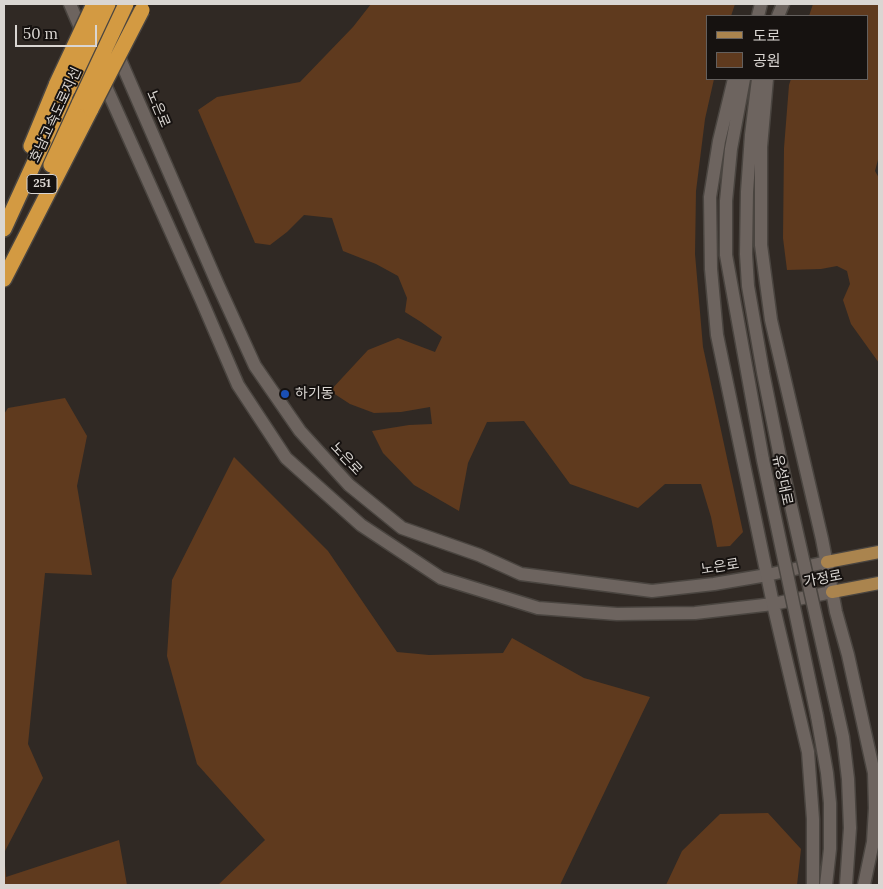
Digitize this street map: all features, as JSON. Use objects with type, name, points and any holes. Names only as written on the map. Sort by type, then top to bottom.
[{"type":"highway","points":[[4,212],[62,86],[95,4]]},
{"type":"highway","name":"호남고속도로지선","points":[[4,229],[62,86],[108,4]]},
{"type":"highway","name":"호남고속도로지선","points":[[4,266],[86,105],[126,4]]},
{"type":"highway","points":[[4,279],[86,105],[144,7]]},
{"type":"main road","points":[[70,4],[238,385],[286,458],[361,526],[442,578],[538,608],[617,614],[695,613],[773,604]]},
{"type":"main road","name":"노은로","points":[[95,4],[255,366],[300,431],[349,485],[402,528],[479,555],[520,574],[652,591],[714,584],[827,562]]},
{"type":"main road","points":[[734,80],[719,141],[710,197],[711,269],[717,335],[773,604],[808,752],[814,819],[813,885]]},
{"type":"main road","name":"유성대로","points":[[744,80],[731,149],[726,201],[726,255],[762,460],[817,716],[830,803],[830,849],[826,885]]},
{"type":"main road","name":"유성대로","points":[[758,80],[751,135],[747,192],[746,254],[748,286],[780,457],[843,737],[848,779],[850,828],[846,885]]},
{"type":"main road","points":[[767,80],[761,147],[762,254],[771,320],[874,773],[876,837],[864,885]]},
{"type":"main road","name":"가정로","points":[[827,562],[879,552]]},
{"type":"main road","name":"가정로","points":[[773,604],[879,583]]},
{"type":"green space","points":[[371,4],[735,4],[731,15],[706,15],[706,80],[714,80],[705,119],[696,191],[695,254],[703,347],[743,532],[730,546],[717,547],[711,517],[701,484],[665,484],[638,508],[570,484],[524,421],[487,422],[468,463],[459,511],[414,485],[383,453],[372,431],[409,425],[432,424],[430,407],[401,412],[374,413],[350,404],[330,391],[368,350],[398,338],[435,352],[442,337],[405,312],[407,298],[398,276],[376,264],[343,251],[332,218],[304,215],[270,245],[255,243],[198,110],[217,97],[300,82],[353,27]]},
{"type":"green space","points":[[813,4],[879,4],[879,156],[875,171],[879,178],[879,363],[851,324],[843,300],[850,284],[847,271],[837,266],[821,269],[787,270],[783,238],[784,148],[791,80],[868,80],[868,15],[809,15]]},
{"type":"green space","points":[[65,398],[87,436],[77,486],[92,575],[45,573],[28,744],[43,778],[4,853],[4,414],[8,408]]},
{"type":"green space","points":[[234,457],[328,551],[397,652],[429,655],[503,653],[512,638],[584,678],[650,697],[560,885],[218,885],[265,840],[197,764],[167,656],[172,580]]},
{"type":"green space","points":[[768,813],[801,849],[797,885],[666,885],[682,851],[720,814]]},
{"type":"green space","points":[[119,840],[127,885],[4,885],[4,853],[6,877]]},
{"type":"place","name":"하기동","points":[[285,394]]}]
